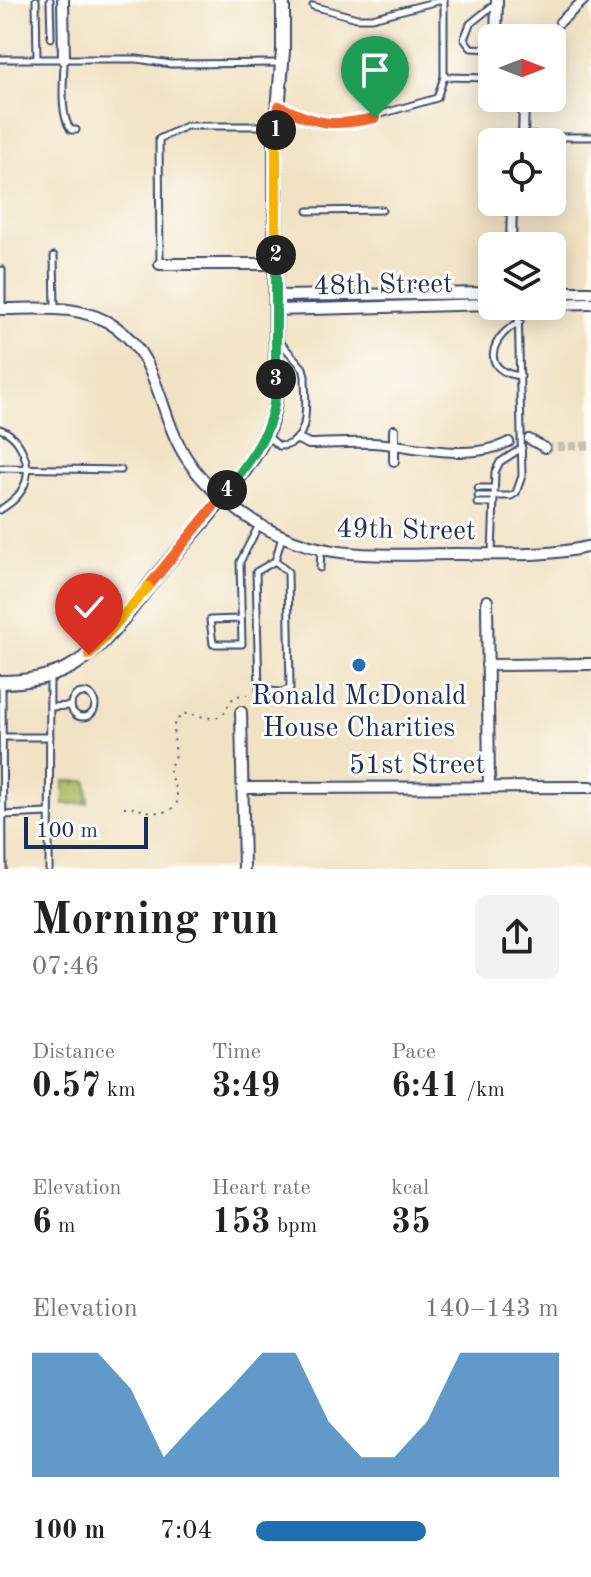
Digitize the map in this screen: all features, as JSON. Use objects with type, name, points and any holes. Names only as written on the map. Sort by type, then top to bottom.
[{"type":"street","points":[[63,0],[64,59]]},
{"type":"street","points":[[1,682],[50,676],[76,663],[101,643],[221,498],[266,435],[276,394],[277,126],[283,0]]},
{"type":"street","points":[[565,0],[571,10]]},
{"type":"street","points":[[560,22],[584,0]]},
{"type":"street","points":[[496,24],[497,1]]},
{"type":"street","points":[[160,264],[276,264]]},
{"type":"street","points":[[566,292],[591,292]]},
{"type":"street","name":"48th Street","points":[[276,303],[478,294]]},
{"type":"street","name":"48th Street","points":[[276,303],[478,304]]},
{"type":"street","points":[[566,304],[591,303]]},
{"type":"street","name":"49th Street","points":[[1,309],[79,311],[100,318],[132,341],[153,373],[165,416],[178,444],[199,475],[221,498],[282,537],[321,550],[413,560],[551,553],[591,546]]},
{"type":"street","points":[[394,430],[394,461]]},
{"type":"street","points":[[298,439],[309,444],[350,443],[474,451],[513,441]]},
{"type":"street","points":[[529,439],[545,448]]},
{"type":"street","points":[[487,601],[489,787]]},
{"type":"street","points":[[487,665],[591,664]]},
{"type":"street","points":[[241,712],[244,869]]},
{"type":"street","name":"51st Street","points":[[243,788],[591,787]]},
{"type":"lane","points":[[36,0],[37,59]]},
{"type":"lane","points":[[50,0],[51,38]]},
{"type":"lane","points":[[279,106],[317,123],[346,124],[437,98],[444,77],[443,0],[372,18],[357,18],[313,6]]},
{"type":"lane","points":[[478,48],[471,48],[464,39],[464,33],[497,1]]},
{"type":"lane","points":[[0,59],[137,59],[171,64],[282,63]]},
{"type":"lane","points":[[64,59],[65,116],[67,126],[76,130]]},
{"type":"lane","points":[[444,77],[478,78]]},
{"type":"lane","points":[[160,264],[159,139],[186,126],[277,126]]},
{"type":"lane","points":[[566,137],[591,137]]},
{"type":"lane","points":[[308,211],[382,210]]},
{"type":"lane","points":[[54,256],[55,309]]},
{"type":"lane","points":[[1,309],[2,270]]},
{"type":"lane","points":[[478,500],[511,496],[516,493],[522,476],[523,447],[520,322],[497,339],[493,352],[495,366],[505,375],[521,376]]},
{"type":"lane","points":[[266,435],[279,446],[290,445],[304,428],[303,368],[276,338]]},
{"type":"lane","points":[[0,429],[22,447],[26,468],[25,486],[12,503],[0,510]]},
{"type":"lane","points":[[492,554],[495,472],[500,462],[523,447]]},
{"type":"lane","points":[[0,468],[121,470]]},
{"type":"lane","points":[[478,488],[493,488]]},
{"type":"lane","points":[[241,619],[210,620],[213,644],[242,644],[240,562],[259,525]]},
{"type":"lane","points":[[275,561],[288,572],[290,689],[280,692],[259,690],[256,572],[275,561],[282,537]]},
{"type":"lane","points":[[320,568],[321,550]]},
{"type":"lane","points":[[49,869],[50,676]]},
{"type":"lane","points":[[1,682],[3,869]]},
{"type":"lane","points":[[76,695],[91,695],[94,699],[94,712],[90,716],[76,716],[71,706],[71,700],[76,695]]},
{"type":"lane","points":[[50,707],[71,706]]},
{"type":"lane","points":[[2,737],[50,737]]},
{"type":"lane","points":[[3,815],[49,813]]},
{"type":"path","points":[[124,807],[161,812],[172,807],[178,799],[170,773],[176,751],[172,732],[174,723],[185,714],[218,717],[231,699],[247,695]]},
{"type":"green space","points":[[64,781],[87,781],[88,803],[64,804]]},
{"type":"tunnel","points":[[545,448],[591,445]]},
{"type":"place","name":"Ronald McDonald House Charities","points":[[359,665]]},
{"type":"route","points":[[89,655],[221,498],[263,442],[270,426],[276,394],[275,145],[279,106],[317,123],[346,124],[375,118]]}]
